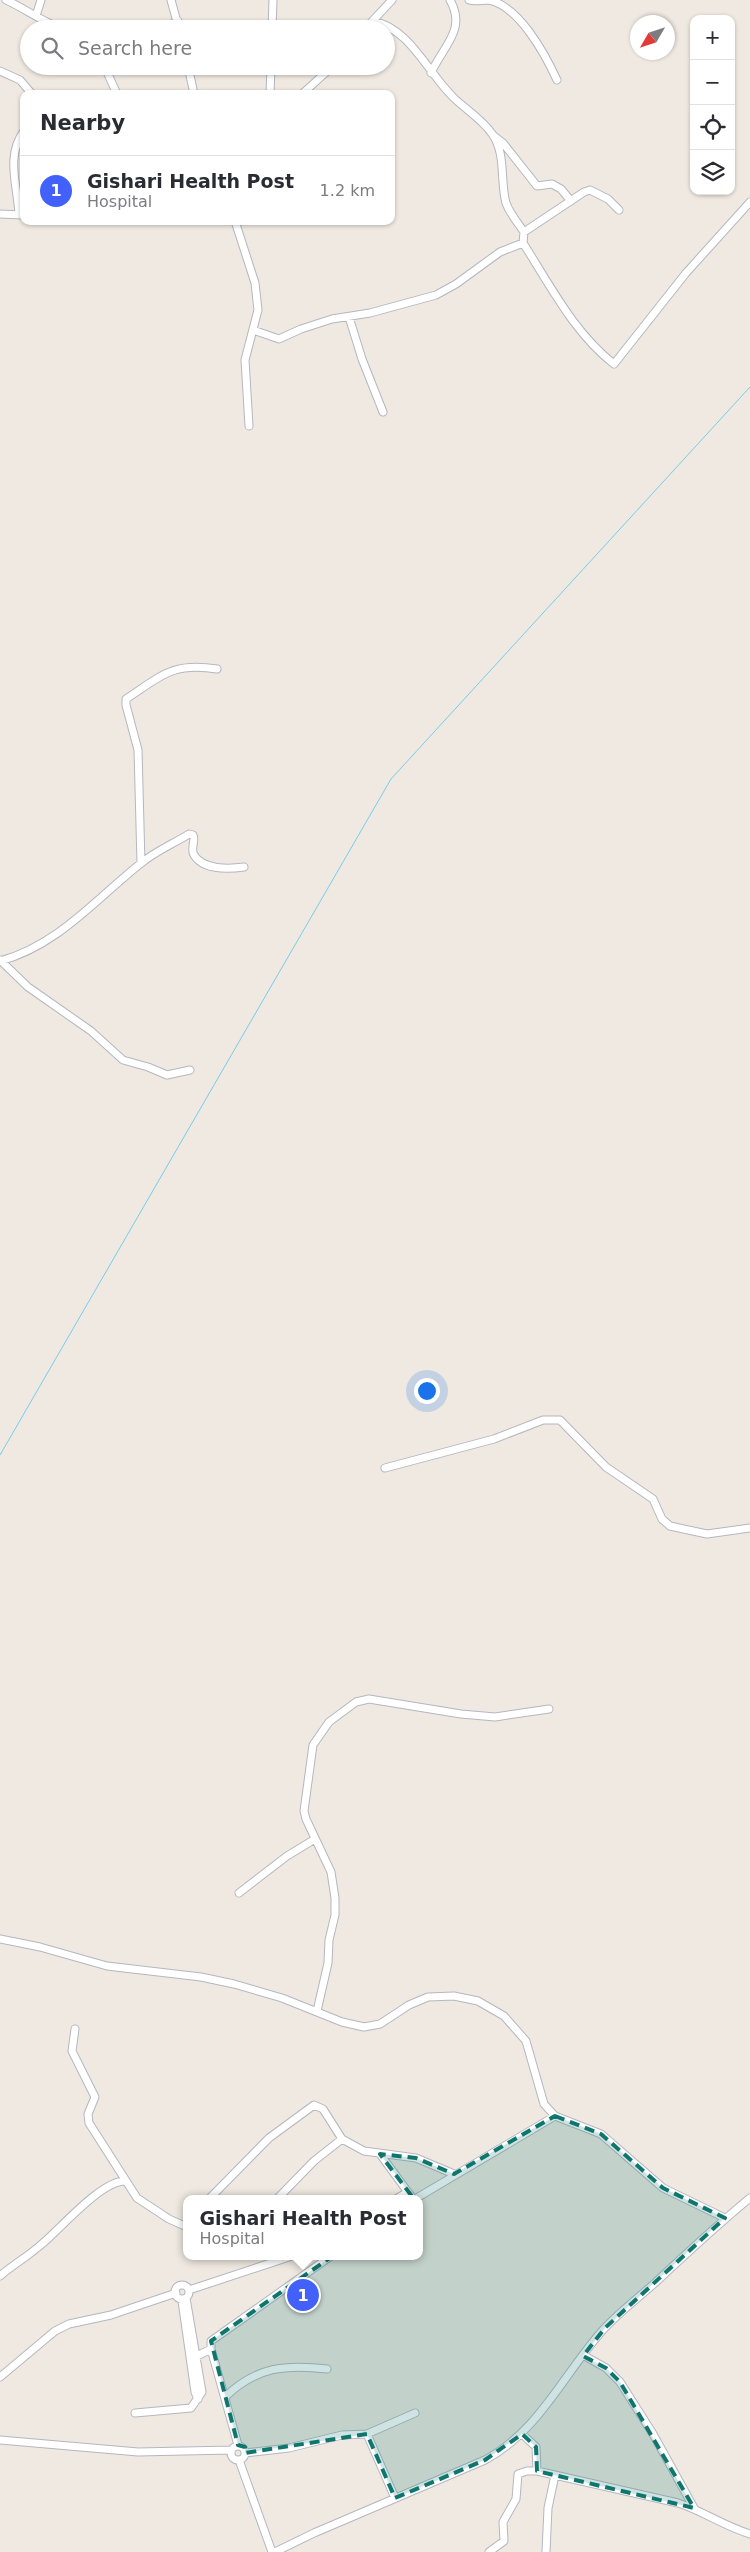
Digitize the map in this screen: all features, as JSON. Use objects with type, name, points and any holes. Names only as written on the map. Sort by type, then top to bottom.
[{"type":"street","points":[[6,0],[41,20]]},
{"type":"street","points":[[36,16],[41,0]]},
{"type":"street","points":[[171,0],[177,20]]},
{"type":"street","points":[[272,20],[273,0]]},
{"type":"street","points":[[374,20],[392,0]]},
{"type":"street","points":[[431,73],[458,23],[456,11],[450,0]]},
{"type":"street","points":[[470,0],[488,0],[507,9],[536,41],[557,80]]},
{"type":"street","points":[[395,32],[413,47],[431,73],[454,98],[471,110],[508,149],[537,186],[552,184],[561,189],[571,201]]},
{"type":"street","points":[[0,71],[20,80],[29,90]]},
{"type":"street","points":[[108,75],[115,90]]},
{"type":"street","points":[[190,75],[193,90]]},
{"type":"street","points":[[270,90],[271,75]]},
{"type":"street","points":[[306,90],[323,75]]},
{"type":"street","points":[[494,136],[502,164],[502,182],[506,202],[524,232],[523,243],[579,329],[596,350],[614,364],[686,273],[750,202]]},
{"type":"street","points":[[20,139],[14,152],[14,171],[20,204]]},
{"type":"street","points":[[524,232],[590,190],[608,199],[619,210]]},
{"type":"street","points":[[0,214],[20,215]]},
{"type":"street","points":[[236,225],[255,283],[258,310],[245,360],[250,426]]},
{"type":"street","points":[[252,330],[279,339],[308,326],[436,295],[456,284],[487,260],[523,243]]},
{"type":"street","points":[[349,317],[362,359],[384,412]]},
{"type":"street","points":[[141,863],[138,750],[125,702],[168,671],[202,667],[217,669]]},
{"type":"street","points":[[190,1070],[167,1075],[148,1066],[122,1060],[91,1031],[28,987],[0,961],[38,945],[61,931],[94,906],[141,863],[189,834],[193,835],[195,839],[192,849],[194,855],[202,862],[227,869],[244,867]]},
{"type":"street","points":[[385,1468],[494,1439],[543,1420],[560,1420],[606,1467],[653,1499],[662,1519],[670,1526],[707,1534],[750,1528]]},
{"type":"street","points":[[317,2011],[328,1963],[329,1940],[335,1910],[333,1878],[304,1811],[313,1745],[329,1722],[350,1704],[369,1699],[460,1714],[496,1716],[549,1709]]},
{"type":"street","points":[[239,1893],[287,1856],[315,1839]]},
{"type":"street","points":[[0,1939],[40,1947],[107,1966],[201,1977],[282,1998],[354,2025],[372,2026],[428,1997],[454,1996],[478,2001],[504,2016],[526,2041],[544,2104],[555,2116],[601,2134],[663,2188],[725,2218]]},
{"type":"street","points":[[74,2029],[72,2051],[95,2097],[88,2118],[125,2181],[141,2202],[183,2225]]},
{"type":"street","points":[[213,2195],[269,2138],[314,2105],[323,2109],[342,2139],[354,2147],[380,2154],[416,2158],[454,2174]]},
{"type":"street","points":[[420,2195],[555,2116]]},
{"type":"street","points":[[281,2195],[314,2162],[342,2139]]},
{"type":"street","points":[[380,2154],[411,2195]]},
{"type":"street","points":[[0,2276],[43,2243],[76,2210],[114,2183],[125,2181]]},
{"type":"street","points":[[403,2195],[408,2192]]},
{"type":"street","points":[[231,2450],[231,2456],[239,2460],[274,2552],[485,2460],[506,2448],[522,2434],[605,2328],[725,2218],[750,2198]]},
{"type":"street","points":[[198,2399],[195,2392],[184,2299],[189,2290],[280,2260]]},
{"type":"street","points":[[245,2453],[242,2447],[238,2445],[211,2349],[211,2341],[325,2260]]},
{"type":"street","points":[[0,2377],[56,2331],[69,2324],[111,2316],[176,2292],[181,2286],[189,2290]]},
{"type":"street","points":[[135,2413],[191,2408],[202,2392],[184,2299],[176,2292]]},
{"type":"street","points":[[195,2357],[211,2349]]},
{"type":"street","points":[[583,2355],[606,2368],[624,2387],[653,2434],[694,2508]]},
{"type":"street","points":[[225,2397],[239,2383],[251,2376],[271,2369],[304,2367],[327,2370]]},
{"type":"street","points":[[239,2460],[245,2453],[289,2448],[342,2435],[367,2434],[415,2413]]},
{"type":"street","points":[[367,2434],[395,2498]]},
{"type":"street","points":[[522,2434],[536,2447],[537,2471]]},
{"type":"street","points":[[0,2440],[138,2452],[231,2450],[238,2445]]},
{"type":"street","points":[[489,2552],[504,2541],[504,2522],[516,2499],[518,2474],[527,2471],[537,2471],[648,2495],[694,2508],[726,2526],[750,2534]]},
{"type":"street","points":[[544,2551],[548,2508],[555,2475]]},
{"type":"highlighted area","points":[[555,2116],[601,2134],[663,2188],[725,2218],[605,2328],[583,2356],[606,2368],[620,2382],[694,2508],[537,2471],[536,2447],[522,2434],[485,2460],[395,2498],[367,2434],[245,2453],[245,2447],[238,2445],[211,2341],[414,2199],[380,2154],[416,2158],[454,2174]]},
{"type":"waterway","points":[[0,1455],[391,779],[750,387]]},
{"type":"place","name":"Gishari Health Post","points":[[303,2295]]}]
